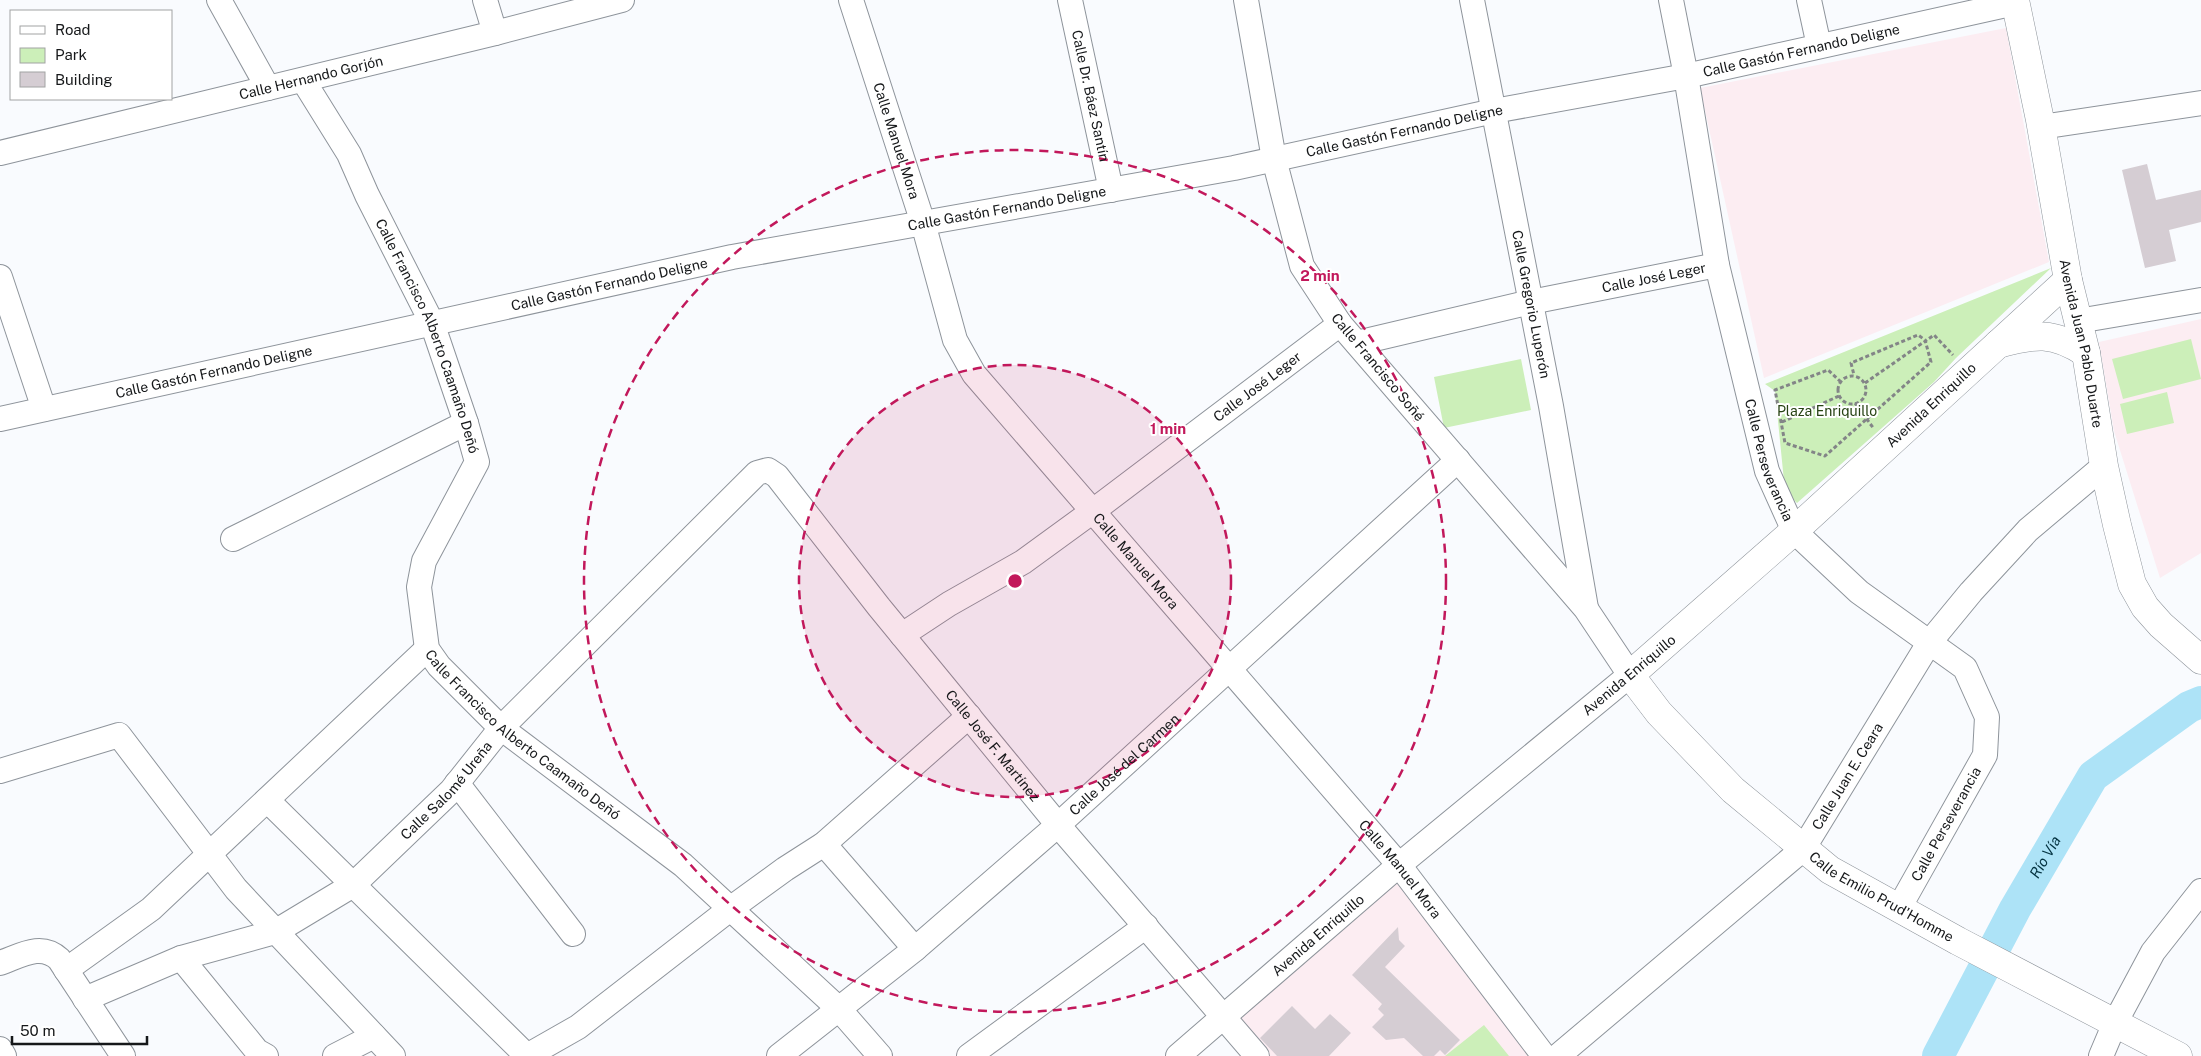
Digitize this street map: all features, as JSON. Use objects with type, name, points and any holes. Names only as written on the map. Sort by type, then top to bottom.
[{"type":"main road","name":"Avenida Juan Pablo Duarte","points":[[2015,2],[2041,127],[2068,280],[2086,353],[2104,466],[2116,525],[2132,584],[2144,607],[2198,654]]},
{"type":"main road","name":"Avenida Enriquillo","points":[[1630,675],[1794,531],[2068,280]]},
{"type":"main road","points":[[1998,344],[2039,336],[2061,338],[2086,353]]},
{"type":"main road","name":"Calle Emilio Prud'Homme","points":[[1630,675],[1659,713],[1733,790],[1803,850],[1830,870],[1958,941],[2178,1056]]},
{"type":"street","points":[[219,0],[268,88]]},
{"type":"street","points":[[485,0],[495,33]]},
{"type":"street","name":"Calle Hernando Gorjón","points":[[0,153],[495,33],[622,0]]},
{"type":"street","name":"Calle Manuel Mora","points":[[852,0],[923,223],[954,340],[974,374],[1399,865],[1544,1056]]},
{"type":"street","name":"Calle Dr. Báez Santín","points":[[1070,0],[1111,190]]},
{"type":"street","name":"Calle Francisco Soñé","points":[[1246,0],[1274,159],[1302,266],[1340,324],[1586,609],[1630,675]]},
{"type":"street","name":"Calle Gregorio Luperón","points":[[1472,0],[1551,406],[1586,609]]},
{"type":"street","name":"Calle Perseverancia","points":[[1671,0],[1686,76],[1717,265],[1766,471],[1794,531],[1859,592],[1965,668],[1987,717],[1984,755],[1899,908]]},
{"type":"street","points":[[1809,0],[1819,46]]},
{"type":"street","name":"Calle Gastón Fernando Deligne","points":[[0,419],[732,257],[1111,190],[1274,159],[1494,111],[1686,76],[2015,2]]},
{"type":"street","name":"Calle Francisco Alberto Caamaño Deñó","points":[[303,80],[349,154],[367,196],[432,323],[466,423],[477,462],[424,561],[419,587],[427,649],[439,666],[501,728],[683,865],[839,1009],[880,1056]]},
{"type":"street","points":[[2041,127],[2201,103]]},
{"type":"street","name":"Calle José Leger","points":[[1357,343],[1531,302],[1717,265]]},
{"type":"street","points":[[0,277],[44,409]]},
{"type":"street","points":[[2078,321],[2201,300]]},
{"type":"street","name":"Calle José Leger","points":[[902,635],[949,604],[1023,562],[1094,511],[1340,324]]},
{"type":"street","points":[[233,539],[466,423]]},
{"type":"street","name":"Calle José del Carmen","points":[[779,1056],[915,949],[1058,825],[1458,460]]},
{"type":"street","name":"Calle Juan E. Ceara","points":[[1558,1056],[1803,850],[1929,643],[1971,592],[2028,530],[2104,466]]},
{"type":"street","name":"Calle José F. Martínez","points":[[768,470],[777,476],[902,635],[1058,825],[1257,1056]]},
{"type":"street","name":"Calle Salomé Ureña","points":[[86,999],[181,958],[276,932],[354,885],[457,783],[501,728],[757,473],[768,470]]},
{"type":"street","points":[[66,970],[151,909],[427,649]]},
{"type":"street","name":"Avenida Enriquillo","points":[[1178,1056],[1399,865],[1630,675]]},
{"type":"street","points":[[267,800],[527,1056],[578,1027],[730,909],[785,869],[824,844],[969,716]]},
{"type":"street","points":[[0,771],[119,735],[236,889],[393,1056]]},
{"type":"street","points":[[457,783],[574,934]]},
{"type":"street","points":[[824,844],[915,949]]},
{"type":"street","points":[[2101,1056],[2115,1022],[2153,952],[2201,891]]},
{"type":"street","points":[[969,1056],[1146,926]]},
{"type":"street","points":[[0,962],[35,950],[52,952],[86,999],[123,1056]]},
{"type":"street","points":[[181,958],[257,1051],[266,1056]]},
{"type":"street","points":[[335,1056],[374,1036]]},
{"type":"street","points":[[0,1049],[4,1056]]},
{"type":"path","points":[[1841,382],[1828,370],[1775,390],[1785,443],[1824,456],[1931,362],[1925,340],[1918,335],[1851,363],[1854,375],[1864,383],[1866,395],[1855,403],[1848,402],[1839,396],[1837,390],[1841,382],[1854,375]]},
{"type":"path","points":[[1864,383],[1934,335],[1956,358]]},
{"type":"path","points":[[1782,422],[1839,396]]},
{"type":"path","points":[[1855,403],[1874,430]]},
{"type":"shaded area","points":[[2006,28],[2049,262],[1764,378],[1700,88]]},
{"type":"shaded area","points":[[2201,319],[2201,553],[2160,578],[2114,431],[2099,342]]},
{"type":"shaded area","points":[[1399,865],[1544,1056],[1259,1056],[1224,1016]]},
{"type":"green space","name":"Plaza Enriquillo","points":[[2051,268],[1956,358],[1934,382],[1797,503],[1785,491],[1775,391],[1765,384]]},
{"type":"green space","points":[[2191,339],[2201,379],[2123,399],[2112,359]]},
{"type":"green space","points":[[1521,359],[1531,410],[1444,428],[1434,377]]},
{"type":"green space","points":[[2167,392],[2174,423],[2127,434],[2120,404]]},
{"type":"green space","points":[[1484,1025],[1509,1056],[1445,1056]]},
{"type":"building","points":[[2147,164],[2156,200],[2201,190],[2201,222],[2169,230],[2176,261],[2145,268],[2122,170]]},
{"type":"building","points":[[1398,927],[1399,940],[1405,946],[1385,967],[1460,1040],[1445,1055],[1440,1050],[1434,1056],[1423,1056],[1404,1038],[1386,1040],[1372,1027],[1384,1015],[1378,1009],[1382,1004],[1352,975]]},
{"type":"building","points":[[1292,1006],[1315,1029],[1330,1014],[1351,1033],[1329,1056],[1277,1056],[1260,1038]]},
{"type":"waterway","name":"Río Vía","points":[[1938,1056],[2015,909],[2093,776],[2189,707],[2201,702]]}]
